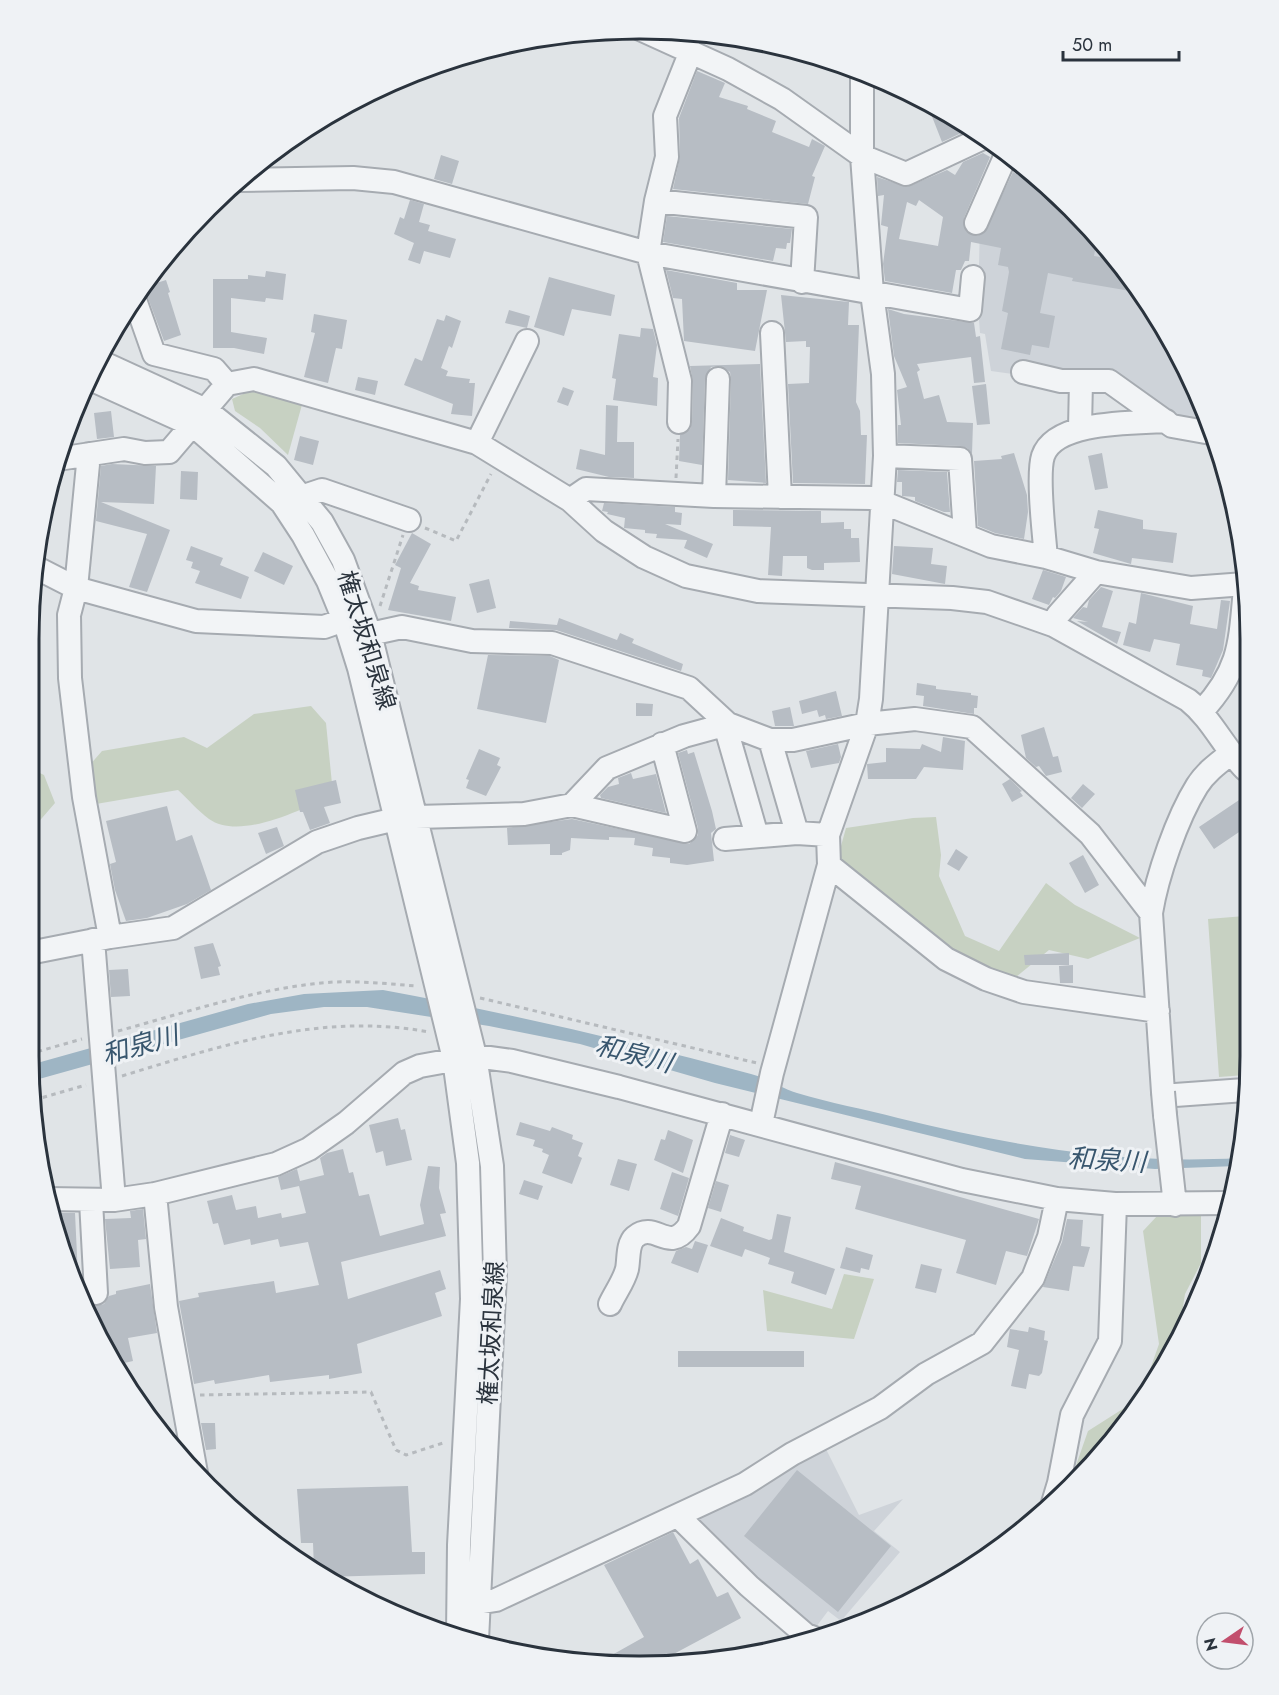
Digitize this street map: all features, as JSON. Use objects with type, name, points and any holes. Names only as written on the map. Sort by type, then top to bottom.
[{"type":"street","points":[[668,40],[782,99],[862,156],[906,174],[975,142]]},
{"type":"street","points":[[679,422],[680,381],[648,253],[656,201],[667,157],[665,116],[691,51]]},
{"type":"street","points":[[763,1116],[773,1070],[829,865],[828,835],[867,724],[879,595],[885,456],[883,374],[872,293],[862,156],[862,82]]},
{"type":"street","points":[[976,223],[1002,161]]},
{"type":"street","points":[[254,180],[353,177],[394,182],[648,253],[970,310],[973,277]]},
{"type":"street","points":[[656,201],[806,217],[802,282]]},
{"type":"street","points":[[138,309],[154,354],[214,369],[227,384]]},
{"type":"street","points":[[772,333],[780,497]]},
{"type":"street","points":[[477,443],[527,341]]},
{"type":"street","name":"権太坂和泉線","points":[[106,365],[200,418],[276,466],[304,496],[322,522],[343,560],[370,634],[406,818],[450,995],[454,1030],[465,1057],[492,1166],[495,1225],[477,1634]]},
{"type":"street","points":[[1023,372],[1060,381],[1109,381],[1172,426],[1202,431]]},
{"type":"street","points":[[67,457],[124,449],[145,453],[169,452],[227,384],[254,379],[477,443],[570,500],[604,531],[644,557],[686,576],[758,591],[879,595],[987,602],[1053,625],[1188,700],[1202,711],[1238,762],[1210,770],[1196,787],[1158,880],[1150,913],[1168,1101],[1168,1146],[1175,1205]]},
{"type":"street","points":[[714,496],[718,379]]},
{"type":"street","name":"権太坂和泉線","points":[[98,381],[200,418],[282,503],[308,544],[344,620],[406,818]]},
{"type":"street","points":[[1080,428],[1081,381]]},
{"type":"street","points":[[1046,557],[1041,503],[1043,456],[1050,445],[1080,428],[1166,421]]},
{"type":"street","points":[[89,454],[76,588],[69,615],[70,678],[101,938],[100,1037],[114,1191]]},
{"type":"street","points":[[885,456],[960,459],[965,534]]},
{"type":"street","points":[[570,500],[586,489],[714,496],[882,500],[991,546],[1046,557],[1096,572],[1191,588],[1238,586]]},
{"type":"street","points":[[304,496],[322,490],[408,520]]},
{"type":"street","points":[[43,571],[76,588],[196,621],[324,627],[344,620]]},
{"type":"street","points":[[1053,625],[1058,615],[1096,572]]},
{"type":"street","points":[[370,634],[402,627],[472,641],[552,644],[689,688],[727,724],[770,740],[793,740],[867,724],[915,719],[972,727],[1090,834],[1150,913]]},
{"type":"street","points":[[1202,711],[1223,685],[1236,660],[1240,629]]},
{"type":"street","points":[[572,805],[607,768],[662,744],[727,724]]},
{"type":"street","points":[[727,724],[757,836]]},
{"type":"street","points":[[770,740],[797,833]]},
{"type":"street","points":[[39,951],[101,938],[172,928],[316,842],[358,828],[406,818],[524,814],[572,805],[685,831],[662,744]]},
{"type":"street","points":[[725,839],[797,833],[828,835]]},
{"type":"street","points":[[829,865],[946,959],[986,979],[1024,992],[1158,1011]]},
{"type":"street","points":[[57,1199],[91,1201],[114,1191],[155,1194],[292,1158],[346,1123],[404,1073],[420,1066],[465,1057],[512,1061],[723,1114],[763,1116],[963,1180],[1057,1199],[1115,1204],[1222,1203]]},
{"type":"street","name":"権太坂和泉線","points":[[458,1628],[459,1545],[470,1377],[472,1222],[465,1057]]},
{"type":"street","points":[[1168,1101],[1239,1091]]},
{"type":"street","points":[[610,1304],[626,1271],[631,1244],[635,1238],[650,1232],[672,1239],[681,1237],[689,1226],[723,1114]]},
{"type":"street","points":[[155,1194],[166,1307],[193,1457]]},
{"type":"street","points":[[477,1603],[496,1600],[746,1484],[792,1454],[880,1408],[926,1374],[982,1343],[1033,1278],[1042,1259],[1057,1199]]},
{"type":"street","points":[[91,1201],[96,1293]]},
{"type":"street","points":[[1056,1487],[1072,1415],[1110,1341],[1115,1204]]},
{"type":"street","points":[[679,1517],[748,1586],[804,1633]]},
{"type":"path","points":[[676,494],[679,422]]},
{"type":"path","points":[[370,634],[408,520],[456,541],[501,456]]},
{"type":"path","points":[[39,1051],[236,999],[334,982],[376,982],[450,995],[773,1070]]},
{"type":"path","points":[[40,1098],[103,1077],[288,1030],[354,1024],[454,1030]]},
{"type":"path","points":[[183,1395],[371,1392],[396,1450],[406,1455],[444,1442],[465,1444]]},
{"type":"shaded area","points":[[980,224],[1097,251],[1139,306],[1160,339],[1194,410],[1195,424],[1178,420],[1116,373],[1020,375],[991,371],[985,334],[980,333],[978,307]]},
{"type":"shaded area","points":[[823,1443],[859,1515],[903,1499],[874,1531],[900,1552],[841,1621],[828,1611],[812,1630],[686,1519]]},
{"type":"green space","points":[[252,390],[303,401],[288,455],[260,428],[235,411],[232,399]]},
{"type":"green space","points":[[311,706],[326,723],[333,794],[306,807],[254,825],[237,826],[222,825],[209,819],[178,790],[96,804],[88,767],[102,751],[184,737],[207,748],[254,714]]},
{"type":"green space","points":[[39,773],[44,775],[55,803],[39,822]]},
{"type":"green space","points":[[936,817],[941,855],[939,876],[965,936],[999,951],[1046,883],[1075,905],[1140,938],[1088,959],[1049,950],[1011,981],[954,954],[836,864],[846,828]]},
{"type":"green space","points":[[1240,916],[1240,1075],[1219,1077],[1208,919]]},
{"type":"green space","points":[[1201,1214],[1201,1263],[1185,1294],[1178,1321],[1148,1374],[1159,1344],[1143,1231],[1158,1215]]},
{"type":"green space","points":[[844,1274],[874,1279],[854,1339],[767,1331],[763,1290],[832,1309]]},
{"type":"green space","points":[[1126,1407],[1075,1468],[1088,1431]]},
{"type":"water","name":"和泉川","points":[[383,990],[568,1028],[659,1050],[757,1076],[809,1097],[983,1137],[1109,1156],[1152,1159],[1231,1158],[1229,1166],[1155,1169],[1025,1159],[715,1083],[580,1044],[489,1026],[367,1007],[324,1007],[271,1014],[40,1079],[39,1062],[248,1004],[304,994]]},
{"type":"building","points":[[697,71],[725,83],[719,97],[748,106],[747,109],[776,121],[772,132],[809,147],[812,139],[825,146],[812,176],[815,177],[808,204],[673,189],[680,157],[679,118]]},
{"type":"building","points":[[931,114],[962,133],[942,142]]},
{"type":"building","points":[[983,153],[990,157],[964,218],[966,231],[977,236],[984,233],[1013,172],[1035,188],[1064,215],[1095,249],[1094,256],[1102,257],[1128,291],[1072,281],[1073,278],[1048,273],[1040,313],[1055,316],[1049,348],[1032,345],[1030,355],[1001,349],[1008,313],[1002,311],[1009,272],[1008,267],[998,265],[1001,248],[971,242],[969,261],[965,261],[961,270],[956,270],[952,293],[885,281],[883,264],[888,227],[881,225],[884,195],[878,196],[877,177],[907,187],[947,170],[955,175],[963,162]],"holes":[[[919,200],[943,217],[938,246],[899,239],[907,202],[916,206]]]},
{"type":"building","points":[[441,155],[459,161],[452,184],[434,179]]},
{"type":"building","points":[[410,200],[424,204],[419,222],[430,225],[428,231],[456,239],[450,258],[424,251],[420,264],[408,260],[414,243],[394,234],[400,217],[404,219]]},
{"type":"building","points":[[667,216],[792,229],[790,243],[787,243],[786,249],[776,248],[773,261],[663,242]]},
{"type":"building","points":[[666,270],[737,283],[737,290],[767,290],[755,351],[684,341],[682,299],[673,298]]},
{"type":"building","points":[[266,271],[286,274],[283,300],[266,298],[265,302],[231,298],[231,332],[267,338],[264,354],[234,348],[213,348],[213,279],[248,279],[248,275],[265,277]]},
{"type":"building","points":[[549,277],[615,295],[611,316],[572,309],[564,336],[534,327]]},
{"type":"building","points":[[166,280],[181,335],[164,341],[147,296],[157,283]]},
{"type":"building","points":[[781,295],[849,302],[848,325],[859,325],[856,402],[860,411],[861,435],[867,435],[865,484],[793,483],[788,384],[809,383],[810,347],[806,347],[806,341],[786,342]]},
{"type":"building","points":[[888,309],[904,314],[974,323],[976,337],[980,336],[985,382],[974,383],[971,357],[917,364],[924,399],[939,395],[947,422],[973,423],[972,454],[967,448],[961,446],[898,443],[898,425],[901,425],[897,390],[907,387],[894,356]]},
{"type":"building","points":[[509,310],[530,316],[527,328],[505,323]]},
{"type":"building","points":[[314,314],[347,320],[342,349],[336,348],[328,383],[304,377],[315,333],[311,332]]},
{"type":"building","points":[[446,315],[461,321],[452,348],[449,346],[441,368],[448,371],[446,376],[470,379],[469,383],[475,383],[472,416],[451,414],[453,404],[404,385],[415,358],[422,361],[437,319],[444,321]]},
{"type":"building","points":[[641,328],[653,329],[657,345],[653,377],[658,378],[657,406],[613,400],[616,379],[612,378],[619,334],[640,337]]},
{"type":"building","points":[[760,364],[766,483],[728,480],[731,379],[730,372],[719,366],[711,367],[705,379],[702,465],[679,461],[680,435],[690,429],[692,422],[693,381],[690,366]]},
{"type":"building","points":[[358,377],[378,381],[375,395],[355,390]]},
{"type":"building","points":[[986,384],[990,424],[977,425],[972,386]]},
{"type":"building","points":[[563,387],[574,391],[568,406],[557,402]]},
{"type":"building","points":[[606,405],[618,406],[617,442],[634,442],[634,478],[609,477],[576,469],[580,449],[605,455]]},
{"type":"building","points":[[111,411],[114,437],[97,439],[94,413]]},
{"type":"building","points":[[300,436],[319,441],[313,465],[294,460]]},
{"type":"building","points":[[1014,453],[1027,495],[1028,512],[1024,539],[995,533],[978,526],[974,461],[1002,459],[1001,456]]},
{"type":"building","points":[[1102,453],[1108,488],[1095,490],[1088,456]]},
{"type":"building","points":[[112,464],[156,466],[154,504],[101,502],[170,530],[147,592],[129,587],[147,534],[96,521],[101,466]]},
{"type":"building","points":[[898,470],[947,472],[950,512],[915,501],[915,497],[902,496],[902,482],[897,482]]},
{"type":"building","points":[[181,471],[198,472],[197,500],[180,499]]},
{"type":"building","points":[[604,503],[675,507],[675,512],[682,513],[681,525],[665,524],[713,544],[707,558],[684,548],[687,540],[656,538],[657,534],[645,533],[645,530],[624,528],[625,518],[602,511]]},
{"type":"building","points":[[733,510],[821,511],[821,523],[844,522],[844,529],[851,529],[851,538],[859,538],[860,562],[824,563],[824,570],[812,570],[807,568],[807,556],[783,556],[782,576],[768,575],[771,527],[733,526]]},
{"type":"building","points":[[1098,510],[1143,520],[1143,529],[1177,533],[1173,563],[1132,558],[1131,564],[1093,553],[1099,529],[1094,528]]},
{"type":"building","points":[[412,533],[431,544],[410,583],[419,586],[418,590],[456,597],[451,621],[388,610],[401,568],[395,565]]},
{"type":"building","points":[[191,546],[223,558],[220,565],[249,577],[241,599],[195,583],[200,571],[191,568],[193,562],[186,560]]},
{"type":"building","points":[[894,546],[933,548],[931,564],[947,566],[945,584],[892,574]]},
{"type":"building","points":[[263,552],[293,566],[284,585],[254,571]]},
{"type":"building","points":[[1043,570],[1066,577],[1061,591],[1055,598],[1053,597],[1049,605],[1032,599]]},
{"type":"building","points":[[489,579],[496,608],[477,613],[469,584]]},
{"type":"building","points":[[1101,587],[1113,591],[1102,627],[1121,632],[1117,644],[1077,621],[1088,622],[1073,618],[1083,607],[1087,608],[1089,600]]},
{"type":"building","points":[[1141,593],[1193,606],[1190,624],[1217,629],[1221,600],[1230,601],[1223,650],[1211,678],[1202,676],[1203,670],[1176,665],[1180,644],[1154,639],[1150,652],[1123,645],[1129,622],[1136,624]]},
{"type":"building","points":[[559,618],[617,640],[620,633],[634,639],[632,643],[683,664],[681,671],[556,630],[509,628],[510,621],[557,625]]},
{"type":"building","points":[[488,655],[550,656],[559,660],[546,723],[477,709]]},
{"type":"building","points":[[917,683],[936,686],[936,689],[971,693],[971,695],[978,696],[977,708],[974,708],[974,714],[923,706],[924,696],[916,695]]},
{"type":"building","points":[[836,691],[842,716],[826,719],[825,715],[819,717],[817,710],[802,714],[799,701]]},
{"type":"building","points":[[636,703],[653,704],[652,716],[636,716]]},
{"type":"building","points":[[790,707],[794,726],[775,726],[772,711]]},
{"type":"building","points":[[1044,727],[1053,757],[1058,756],[1062,772],[1046,776],[1039,766],[1036,767],[1026,758],[1021,735]]},
{"type":"building","points":[[943,737],[965,741],[963,770],[924,767],[916,779],[868,779],[867,764],[886,762],[886,748],[920,749],[922,744],[941,752]]},
{"type":"building","points":[[838,744],[841,757],[839,763],[811,768],[806,751]]},
{"type":"building","points":[[479,749],[500,758],[497,765],[501,767],[486,796],[466,788],[469,780],[466,779]]},
{"type":"building","points":[[687,750],[688,754],[694,752],[712,811],[716,829],[711,833],[714,861],[687,865],[670,863],[670,858],[652,856],[653,848],[634,845],[635,838],[609,837],[609,840],[571,838],[570,850],[562,855],[550,855],[550,844],[508,845],[507,828],[572,819],[689,844],[698,835],[698,828],[678,753]]},
{"type":"building","points":[[631,773],[633,779],[656,774],[666,813],[601,798],[600,795],[608,787],[619,784],[618,778]]},
{"type":"building","points":[[1010,779],[1022,791],[1020,792],[1023,796],[1012,802],[1002,784]]},
{"type":"building","points":[[336,780],[341,803],[324,807],[330,823],[310,830],[303,812],[300,812],[295,790]]},
{"type":"building","points":[[1083,784],[1095,794],[1082,808],[1071,798]]},
{"type":"building","points":[[1240,799],[1240,831],[1214,849],[1199,827]]},
{"type":"building","points":[[167,806],[176,841],[192,835],[211,890],[187,904],[147,918],[126,921],[115,890],[110,864],[116,862],[106,821]]},
{"type":"building","points":[[277,827],[284,846],[266,854],[258,833]]},
{"type":"building","points":[[956,849],[968,857],[959,871],[947,864]]},
{"type":"building","points":[[1083,855],[1099,885],[1085,893],[1069,863]]},
{"type":"building","points":[[213,943],[221,966],[218,967],[220,975],[201,979],[194,947]]},
{"type":"building","points":[[1069,953],[1069,965],[1025,965],[1024,955]]},
{"type":"building","points":[[1073,965],[1073,983],[1060,983],[1059,966]]},
{"type":"building","points":[[128,969],[130,996],[111,997],[109,970]]},
{"type":"building","points":[[398,1118],[401,1130],[405,1129],[412,1160],[386,1166],[383,1151],[376,1153],[369,1125]]},
{"type":"building","points":[[520,1122],[550,1131],[552,1127],[573,1135],[572,1139],[583,1143],[578,1156],[582,1158],[572,1184],[542,1173],[549,1155],[542,1152],[543,1149],[533,1146],[535,1140],[516,1135]]},
{"type":"building","points":[[668,1130],[693,1140],[683,1173],[654,1160],[661,1139],[665,1140]]},
{"type":"building","points":[[730,1135],[745,1140],[739,1157],[725,1153]]},
{"type":"building","points":[[343,1149],[349,1173],[353,1172],[359,1196],[369,1194],[380,1236],[424,1224],[420,1205],[428,1166],[440,1167],[439,1188],[446,1213],[440,1214],[446,1236],[341,1262],[348,1299],[440,1270],[446,1289],[435,1293],[442,1316],[357,1344],[362,1373],[329,1379],[329,1375],[270,1382],[269,1375],[215,1384],[214,1380],[194,1384],[179,1301],[199,1297],[198,1293],[274,1281],[276,1293],[319,1285],[308,1242],[280,1247],[278,1239],[251,1245],[250,1239],[224,1245],[218,1223],[213,1224],[207,1201],[232,1195],[236,1210],[256,1206],[258,1218],[281,1213],[282,1218],[306,1213],[299,1186],[281,1190],[278,1177],[297,1169],[300,1181],[324,1175],[320,1158],[327,1153]]},
{"type":"building","points":[[618,1159],[637,1164],[629,1191],[610,1185]]},
{"type":"building","points":[[835,1162],[1039,1219],[1027,1256],[1006,1251],[996,1285],[956,1273],[966,1240],[855,1209],[861,1186],[831,1179]]},
{"type":"building","points":[[672,1172],[689,1178],[678,1216],[660,1209]]},
{"type":"building","points":[[524,1180],[543,1186],[538,1200],[519,1194]]},
{"type":"building","points":[[716,1181],[729,1185],[721,1212],[708,1208]]},
{"type":"building","points":[[143,1209],[146,1239],[138,1240],[140,1267],[110,1269],[105,1219],[131,1218],[130,1211]]},
{"type":"building","points":[[60,1213],[75,1213],[78,1266]]},
{"type":"building","points":[[777,1214],[791,1217],[784,1252],[835,1269],[826,1295],[791,1283],[794,1272],[768,1264],[770,1258],[745,1249],[742,1257],[710,1246],[721,1218],[744,1227],[743,1231],[769,1240],[772,1239]]},
{"type":"building","points":[[1067,1219],[1083,1220],[1081,1246],[1090,1247],[1084,1267],[1073,1266],[1069,1291],[1043,1287],[1062,1242]]},
{"type":"building","points":[[695,1241],[708,1245],[698,1273],[671,1263],[676,1251],[686,1247],[692,1249]]},
{"type":"building","points":[[846,1247],[873,1255],[869,1270],[861,1268],[860,1273],[840,1268]]},
{"type":"building","points":[[921,1264],[942,1269],[936,1293],[915,1288]]},
{"type":"building","points":[[150,1284],[157,1333],[128,1338],[133,1361],[124,1363],[94,1304],[104,1304],[109,1296],[116,1294],[116,1291]]},
{"type":"building","points":[[1029,1327],[1045,1331],[1044,1340],[1048,1341],[1042,1373],[1039,1376],[1029,1374],[1026,1389],[1011,1386],[1019,1350],[1007,1347],[1010,1329],[1028,1332]]},
{"type":"building","points":[[678,1351],[804,1351],[804,1367],[678,1367]]},
{"type":"building","points":[[201,1423],[215,1423],[216,1449],[206,1450]]},
{"type":"building","points":[[797,1470],[891,1546],[838,1612],[744,1536]]},
{"type":"building","points":[[408,1486],[412,1552],[425,1552],[425,1574],[340,1577],[314,1560],[313,1543],[301,1543],[297,1489]]},
{"type":"building","points":[[673,1532],[690,1564],[698,1559],[717,1597],[728,1592],[741,1618],[671,1655],[611,1655],[644,1637],[604,1565]]}]
